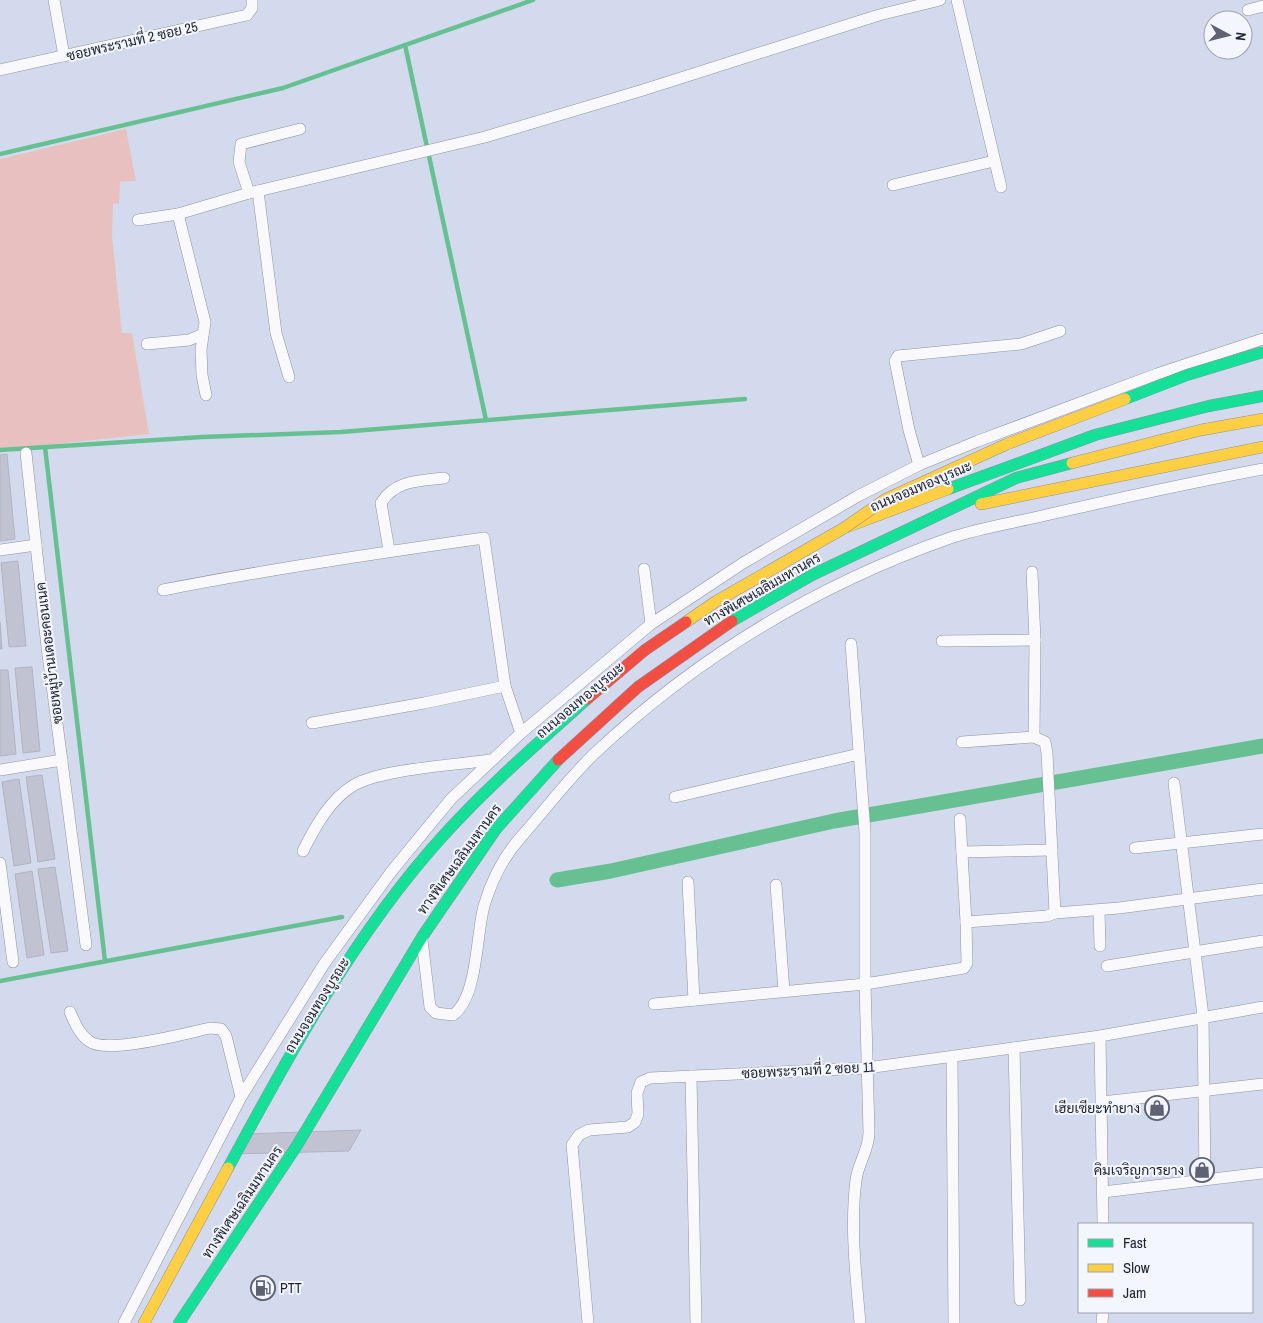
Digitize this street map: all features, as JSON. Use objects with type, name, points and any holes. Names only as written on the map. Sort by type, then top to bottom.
[{"type":"highway","points":[[844,528],[886,499],[1007,444],[1187,375],[1263,352]]},
{"type":"highway","points":[[844,528],[1095,435],[1209,406],[1263,396]]},
{"type":"highway","points":[[944,512],[1016,478],[1201,430],[1263,419]]},
{"type":"highway","points":[[944,512],[1263,447]]},
{"type":"highway","name":"ทางพิเศษเฉลิมมหานคร","points":[[179,1323],[296,1147],[422,937],[496,829],[547,770],[638,687],[733,620],[804,580],[944,512]]},
{"type":"highway","name":"ทางพิเศษเฉลิมมหานคร","points":[[144,1323],[288,1057],[369,929],[442,837],[527,752],[611,678],[646,650],[715,602],[844,528]]},
{"type":"street","points":[[54,0],[64,56]]},
{"type":"street","name":"ซอยพระรามที่ 2 ซอย 25","points":[[0,70],[247,15],[252,8],[252,0]]},
{"type":"street","points":[[138,220],[178,214],[254,192],[427,149],[485,137],[639,91],[879,15],[940,0]]},
{"type":"street","points":[[957,0],[1001,187]]},
{"type":"street","points":[[1248,10],[1263,6]]},
{"type":"street","points":[[289,377],[276,333],[254,192],[239,162],[241,144],[300,129]]},
{"type":"street","points":[[894,185],[994,160]]},
{"type":"street","points":[[178,214],[205,322],[201,350],[202,375],[206,395]]},
{"type":"street","points":[[919,465],[909,430],[895,361],[898,356],[1021,344],[1060,331]]},
{"type":"street","points":[[147,344],[189,340],[203,334]]},
{"type":"street","name":"ถนนจอมทองบูรณะ","points":[[124,1323],[241,1096],[324,964],[391,872],[451,798],[521,733],[651,624],[759,553],[858,496],[919,465],[978,441],[1165,371],[1263,339]]},
{"type":"street","name":"ถนนจอมทองบูรณะ","points":[[139,1323],[266,1090],[316,1004],[373,916],[451,822],[525,746],[588,691],[689,612],[740,582],[784,551],[838,522],[1034,439],[1263,359]]},
{"type":"street","name":"ซอยหมู่บ้านเดอะคอนเนค","points":[[26,453],[86,945]]},
{"type":"street","points":[[422,937],[430,1007],[436,1013],[453,1015],[461,1009],[468,992],[484,906],[497,872],[516,842],[593,756],[675,684],[762,624],[851,577],[953,538],[1130,495],[1263,469]]},
{"type":"street","points":[[389,550],[381,503],[386,494],[396,486],[407,482],[444,478]]},
{"type":"street","points":[[163,590],[252,572],[272,571],[389,550],[484,538],[505,686],[521,733]]},
{"type":"street","points":[[0,550],[36,545]]},
{"type":"street","points":[[644,568],[651,624]]},
{"type":"street","points":[[1032,572],[1035,640],[1034,737]]},
{"type":"street","points":[[942,641],[1035,640]]},
{"type":"street","points":[[851,644],[865,832],[865,984],[869,1141],[856,1180],[853,1232],[860,1323]]},
{"type":"street","points":[[312,723],[424,704],[505,686]]},
{"type":"street","points":[[962,742],[1034,737],[1045,742],[1049,774],[1055,913]]},
{"type":"street","points":[[675,797],[859,754]]},
{"type":"street","points":[[0,770],[62,760]]},
{"type":"street","points":[[303,851],[317,824],[334,803],[354,785],[374,777],[490,760]]},
{"type":"street","points":[[1174,783],[1202,1016],[1205,1179]]},
{"type":"street","points":[[654,1004],[865,984],[958,971],[964,968],[967,963],[966,922],[960,819]]},
{"type":"street","points":[[1135,848],[1263,834]]},
{"type":"street","points":[[962,852],[1052,850]]},
{"type":"street","points":[[0,863],[13,962]]},
{"type":"street","points":[[688,882],[694,1000]]},
{"type":"street","points":[[776,885],[784,991]]},
{"type":"street","points":[[966,922],[1047,916],[1055,913],[1099,910],[1263,889]]},
{"type":"street","points":[[1099,910],[1100,946]]},
{"type":"street","points":[[1107,966],[1263,941]]},
{"type":"street","name":"ซอยพระรามที่ 2 ซอย 11","points":[[588,1323],[572,1145],[579,1135],[589,1130],[628,1127],[635,1122],[638,1114],[637,1093],[641,1082],[650,1078],[867,1068],[1100,1036],[1202,1016],[1263,1007]]},
{"type":"street","points":[[70,1012],[80,1033],[98,1046],[124,1045],[210,1028],[221,1029],[226,1036],[241,1096]]},
{"type":"street","points":[[1100,1036],[1103,1223]]},
{"type":"street","points":[[1014,1048],[1020,1300]]},
{"type":"street","points":[[952,1056],[954,1323]]},
{"type":"street","points":[[691,1076],[696,1323]]},
{"type":"street","points":[[1102,1102],[1263,1084]]},
{"type":"street","points":[[1104,1192],[1263,1172]]},
{"type":"shaded area","points":[[126,129],[136,181],[120,182],[119,203],[113,204],[112,236],[122,333],[132,333],[149,434],[0,450],[0,159]]},
{"type":"building","points":[[7,454],[15,539],[0,541],[0,455]]},
{"type":"building","points":[[18,561],[26,646],[9,647],[1,563]]},
{"type":"building","points":[[0,622],[2,649],[0,649]]},
{"type":"building","points":[[32,667],[40,751],[23,753],[15,668]]},
{"type":"building","points":[[0,670],[8,670],[16,754],[0,756]]},
{"type":"building","points":[[42,775],[55,859],[38,862],[26,777]]},
{"type":"building","points":[[19,779],[31,863],[14,866],[2,782]]},
{"type":"building","points":[[55,867],[68,951],[51,953],[38,869]]},
{"type":"building","points":[[32,871],[44,955],[27,958],[15,874]]},
{"type":"building","points":[[361,1130],[349,1151],[236,1154],[246,1134]]},
{"type":"building","name":"PTT","points":[[266,1277],[271,1296],[259,1299],[255,1280]]},
{"type":"waterway","points":[[0,154],[283,88],[533,0]]},
{"type":"waterway","points":[[405,45],[486,420]]},
{"type":"waterway","points":[[0,450],[202,437],[341,432],[745,399]]},
{"type":"waterway","points":[[45,447],[105,961]]},
{"type":"waterway","points":[[557,880],[611,871],[834,821],[1263,746]]},
{"type":"waterway","points":[[0,981],[342,917]]},
{"type":"traffic: fast","points":[[1125,399],[1187,375],[1263,352]]},
{"type":"traffic: fast","points":[[948,489],[1095,435],[1209,406],[1263,396]]},
{"type":"traffic: fast","points":[[732,621],[812,575],[1016,478],[1072,463]]},
{"type":"traffic: fast","points":[[228,1168],[325,996],[380,913],[442,837],[513,766],[587,699]]},
{"type":"traffic: fast","points":[[179,1323],[296,1147],[422,937],[496,829],[558,760]]},
{"type":"traffic: slow","points":[[844,528],[886,499],[1007,444],[1125,399]]},
{"type":"traffic: slow","points":[[1072,463],[1201,430],[1263,419]]},
{"type":"traffic: slow","points":[[981,504],[1263,447]]},
{"type":"traffic: slow","points":[[686,622],[715,602],[844,528],[948,489]]},
{"type":"traffic: slow","points":[[144,1323],[228,1168]]},
{"type":"traffic: jam","points":[[558,760],[638,687],[732,621]]},
{"type":"traffic: jam","points":[[587,699],[645,650],[686,622]]},
{"type":"place","name":"เฮียเซียะทำยาง","points":[[1157,1108]]},
{"type":"place","name":"คิมเจริญการยาง","points":[[1202,1170]]},
{"type":"place","name":"PTT","points":[[263,1288]]}]
